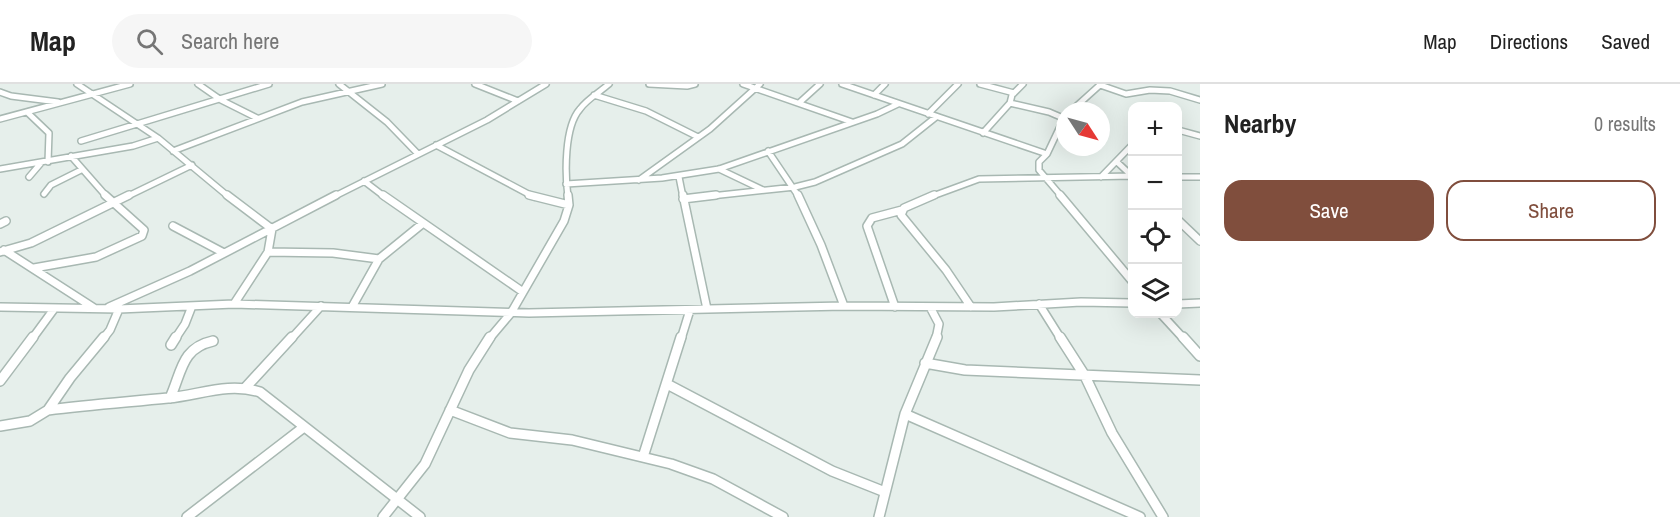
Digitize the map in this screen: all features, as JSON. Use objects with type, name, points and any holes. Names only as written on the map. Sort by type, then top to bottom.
[{"type":"street","points":[[77,84],[158,138],[239,205],[272,229]]},
{"type":"street","points":[[0,119],[130,84]]},
{"type":"street","points":[[199,84],[221,100],[257,118]]},
{"type":"street","points":[[81,141],[269,84]]},
{"type":"street","points":[[173,151],[341,85],[382,84]]},
{"type":"street","points":[[475,84],[518,101]]},
{"type":"street","points":[[107,308],[172,280],[487,120],[546,84]]},
{"type":"street","points":[[383,517],[425,464],[469,370],[485,345],[511,313],[564,221],[569,205],[566,184],[569,129],[579,109],[609,84]]},
{"type":"street","points":[[649,84],[695,84]]},
{"type":"street","points":[[743,84],[757,86],[798,104],[852,122]]},
{"type":"street","points":[[798,104],[820,84]]},
{"type":"street","points":[[842,84],[1047,154]]},
{"type":"street","points":[[874,95],[885,84]]},
{"type":"street","points":[[928,114],[956,84]]},
{"type":"street","points":[[980,84],[1014,93]]},
{"type":"street","points":[[983,133],[1010,103],[1014,93],[1023,84]]},
{"type":"street","points":[[1170,91],[1172,84]]},
{"type":"street","points":[[341,85],[387,122],[418,154]]},
{"type":"street","points":[[1081,102],[1100,85],[1126,94],[1150,90],[1170,91],[1200,100]]},
{"type":"street","points":[[638,181],[698,137],[757,86]]},
{"type":"street","points":[[2,94],[66,102]]},
{"type":"street","points":[[594,95],[646,111],[698,137]]},
{"type":"street","points":[[1010,103],[1056,114]]},
{"type":"street","points":[[566,184],[679,177],[719,169],[885,112],[898,104]]},
{"type":"street","points":[[27,112],[49,133],[45,162],[29,177]]},
{"type":"street","points":[[683,199],[795,187],[815,182],[902,144],[936,117]]},
{"type":"street","points":[[1182,131],[1200,136]]},
{"type":"street","points":[[1056,134],[1047,154],[1038,166],[1044,178],[1128,276]]},
{"type":"street","points":[[0,169],[133,146],[158,138]]},
{"type":"street","points":[[436,145],[530,196],[569,205]]},
{"type":"street","points":[[1101,177],[1128,149]]},
{"type":"street","points":[[768,151],[795,187],[823,249],[844,306]]},
{"type":"street","points":[[34,268],[96,257],[142,236],[144,230],[92,185],[71,156]]},
{"type":"street","points":[[1117,162],[1128,172]]},
{"type":"street","points":[[2,251],[31,243],[192,165]]},
{"type":"street","points":[[719,169],[763,190]]},
{"type":"street","points":[[44,194],[51,185],[81,170]]},
{"type":"street","points":[[894,306],[867,226],[872,218],[902,210],[970,181],[1128,176]]},
{"type":"street","points":[[679,177],[707,309]]},
{"type":"street","points":[[1182,177],[1200,177]]},
{"type":"street","points":[[364,181],[422,224],[523,291]]},
{"type":"street","points":[[902,210],[901,216],[946,270],[971,307]]},
{"type":"street","points":[[352,307],[379,259],[422,224]]},
{"type":"street","points":[[1182,224],[1200,242]]},
{"type":"street","points":[[172,226],[224,254]]},
{"type":"street","points":[[234,304],[268,252],[272,229]]},
{"type":"street","points":[[2,251],[34,268],[94,308]]},
{"type":"street","points":[[268,252],[333,253],[379,259]]},
{"type":"street","points":[[1039,303],[1085,376],[1112,434],[1163,517]]},
{"type":"street","points":[[0,307],[119,309],[234,304],[511,313],[1128,303]]},
{"type":"street","points":[[1182,304],[1200,303]]},
{"type":"street","points":[[171,345],[185,324],[192,306]]},
{"type":"street","points":[[246,387],[321,306]]},
{"type":"street","points":[[879,517],[905,414],[939,329],[939,324],[930,307]]},
{"type":"street","points":[[0,381],[54,309]]},
{"type":"street","points":[[0,426],[30,421],[48,410],[70,378],[110,330],[119,309]]},
{"type":"street","points":[[643,456],[690,310]]},
{"type":"street","points":[[1165,318],[1200,356]]},
{"type":"street","points":[[170,398],[180,370],[194,346],[202,342],[213,341]]},
{"type":"street","points":[[925,363],[965,370],[1200,380]]},
{"type":"street","points":[[667,384],[822,467],[885,492]]},
{"type":"street","points":[[48,410],[170,398],[225,387],[246,387],[260,393],[420,517]]},
{"type":"street","points":[[450,410],[510,433],[572,440],[643,456],[713,479],[783,517]]},
{"type":"street","points":[[905,414],[1140,517]]},
{"type":"street","points":[[187,517],[304,427]]}]
